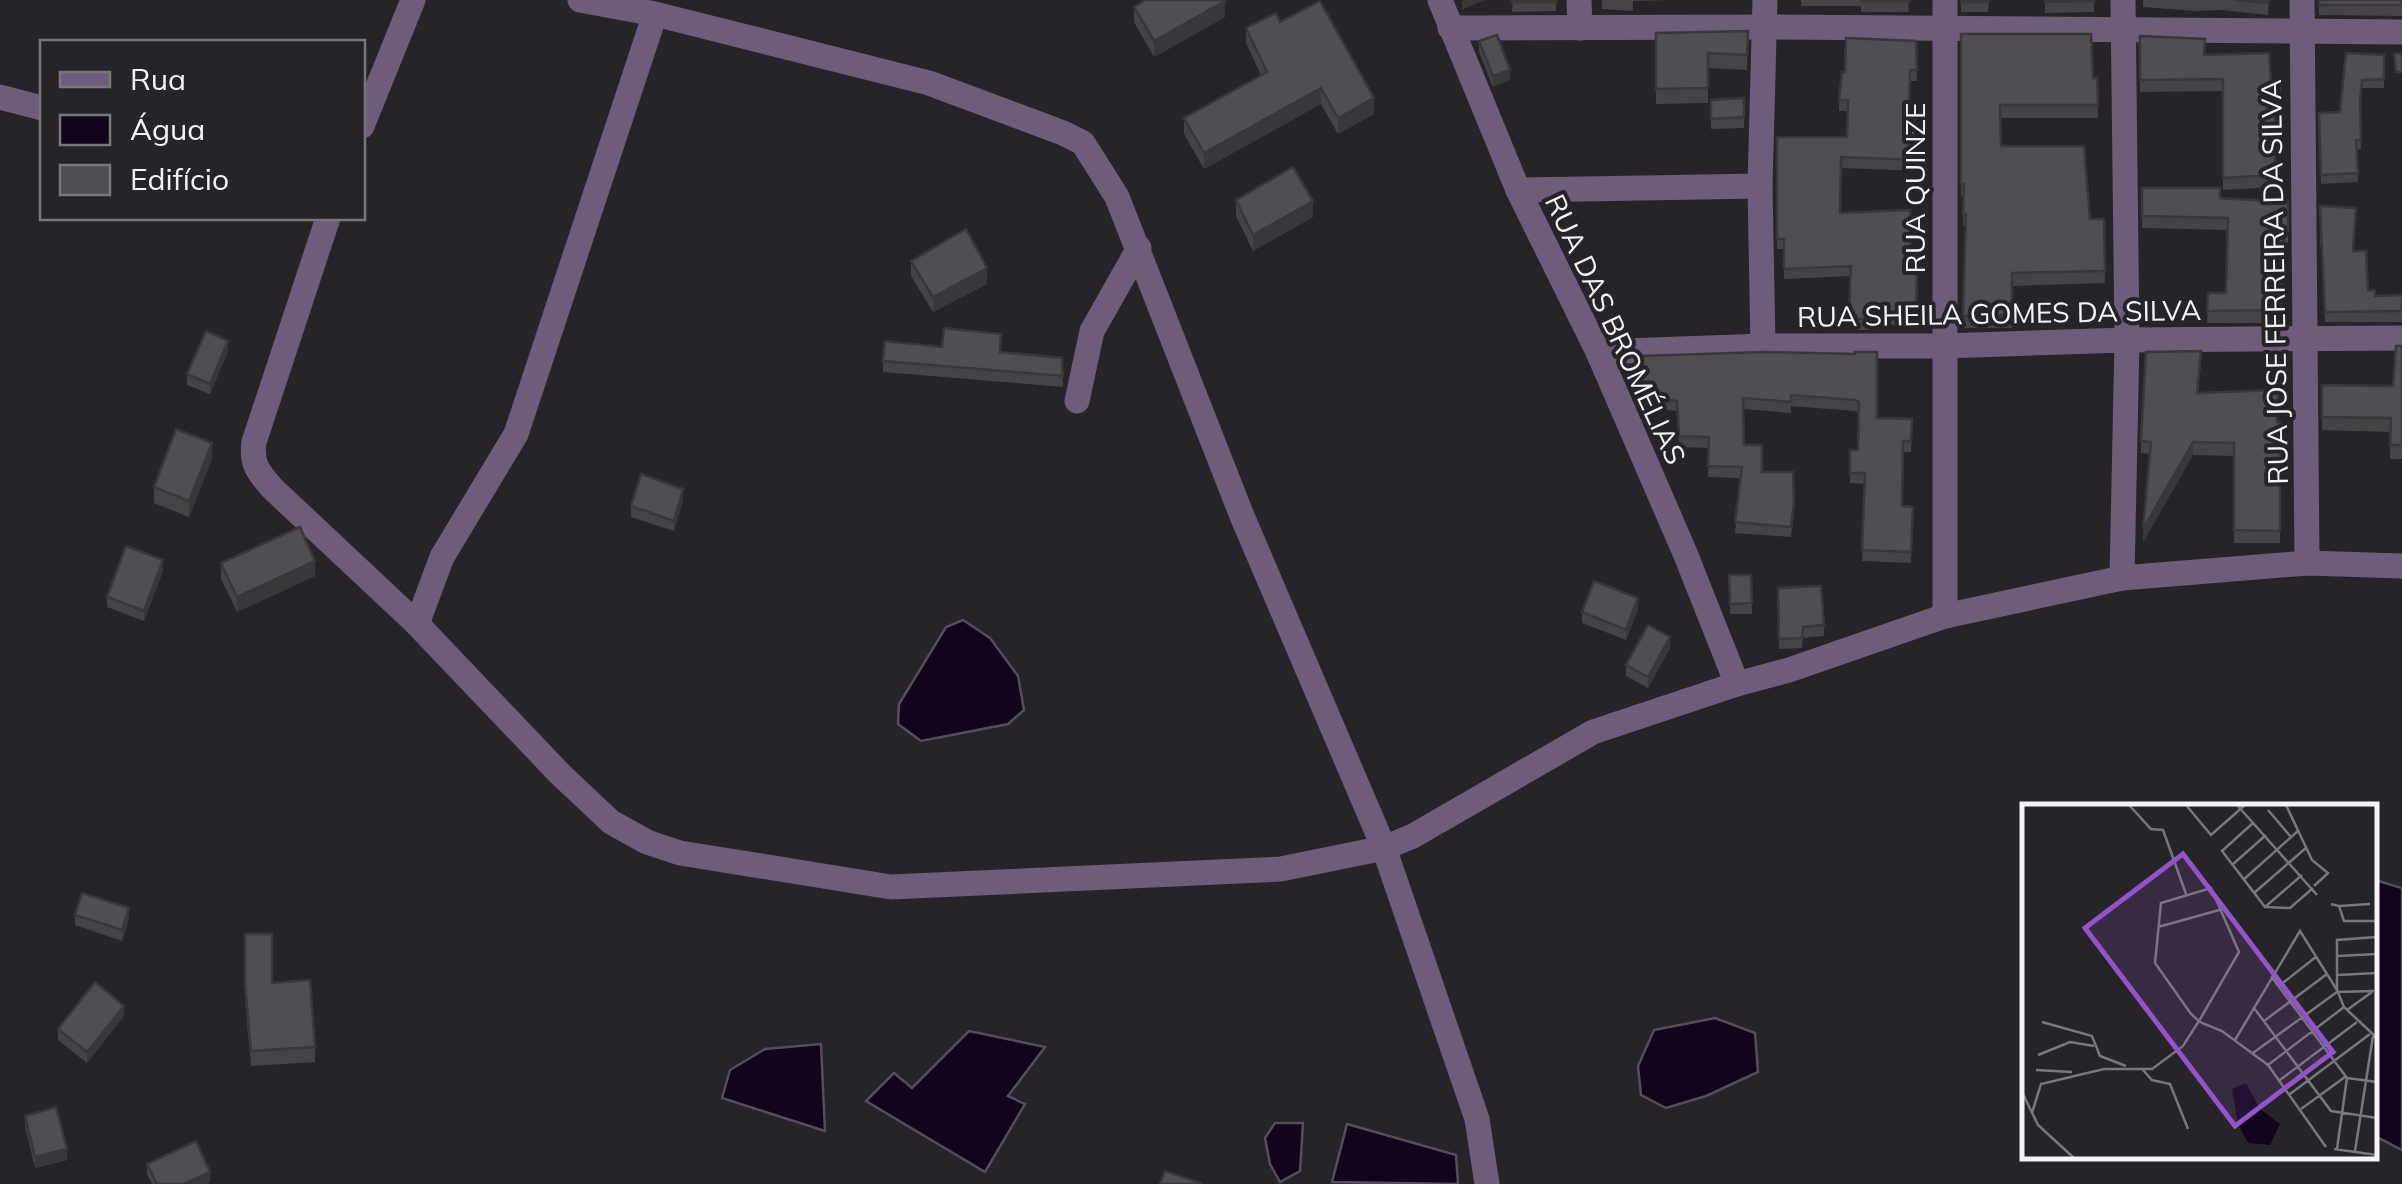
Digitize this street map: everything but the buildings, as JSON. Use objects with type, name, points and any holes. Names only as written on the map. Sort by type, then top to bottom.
[{"type":"street","points":[[365,119],[413,0]]},
{"type":"street","points":[[580,0],[655,14],[928,82],[1083,143],[1118,198],[1242,516],[1384,848],[1478,1119],[1487,1184]]},
{"type":"street","name":"RUA DAS BROMÉLIAS","points":[[1440,0],[1518,190],[1598,352],[1737,684]]},
{"type":"street","points":[[1579,0],[1580,28]]},
{"type":"street","points":[[1763,346],[1760,186],[1765,0]]},
{"type":"street","name":"RUA QUINZE","points":[[1945,616],[1946,0]]},
{"type":"street","points":[[2122,578],[2127,340],[2123,0]]},
{"type":"street","name":"RUA JOSE FERREIRA DA SILVA","points":[[2302,0],[2306,562]]},
{"type":"street","points":[[417,624],[442,557],[516,434],[655,14]]},
{"type":"street","points":[[1450,28],[2402,32]]},
{"type":"street","points":[[0,97],[40,107]]},
{"type":"street","points":[[1518,190],[1760,186]]},
{"type":"street","points":[[327,220],[254,442],[252,457],[260,473],[417,624],[611,822],[648,842],[680,852],[891,887],[1281,869],[1384,848],[1413,836],[1593,732],[1945,616],[2122,578],[2306,562],[2402,566]]},
{"type":"street","points":[[1077,401],[1092,331],[1139,248]]},
{"type":"street","name":"RUA SHEILA GOMES DA SILVA","points":[[1598,352],[1763,346],[2402,338]]},
{"type":"water","points":[[963,620],[990,638],[1018,676],[1024,710],[1008,724],[921,741],[898,724],[899,704],[946,627]]},
{"type":"water","points":[[2377,881],[2402,888],[2402,1150],[2377,1137]]},
{"type":"water","points":[[1715,1018],[1755,1033],[1758,1072],[1706,1096],[1666,1108],[1641,1095],[1638,1066],[1654,1030]]},
{"type":"water","points":[[969,1031],[1045,1047],[1008,1096],[1025,1104],[985,1172],[866,1101],[894,1073],[912,1088]]},
{"type":"water","points":[[821,1044],[825,1131],[722,1098],[730,1070],[765,1049]]},
{"type":"water","points":[[1275,1123],[1303,1123],[1300,1171],[1280,1182],[1270,1164],[1265,1138]]},
{"type":"water","points":[[1347,1124],[1456,1155],[1458,1184],[1332,1182]]}]
